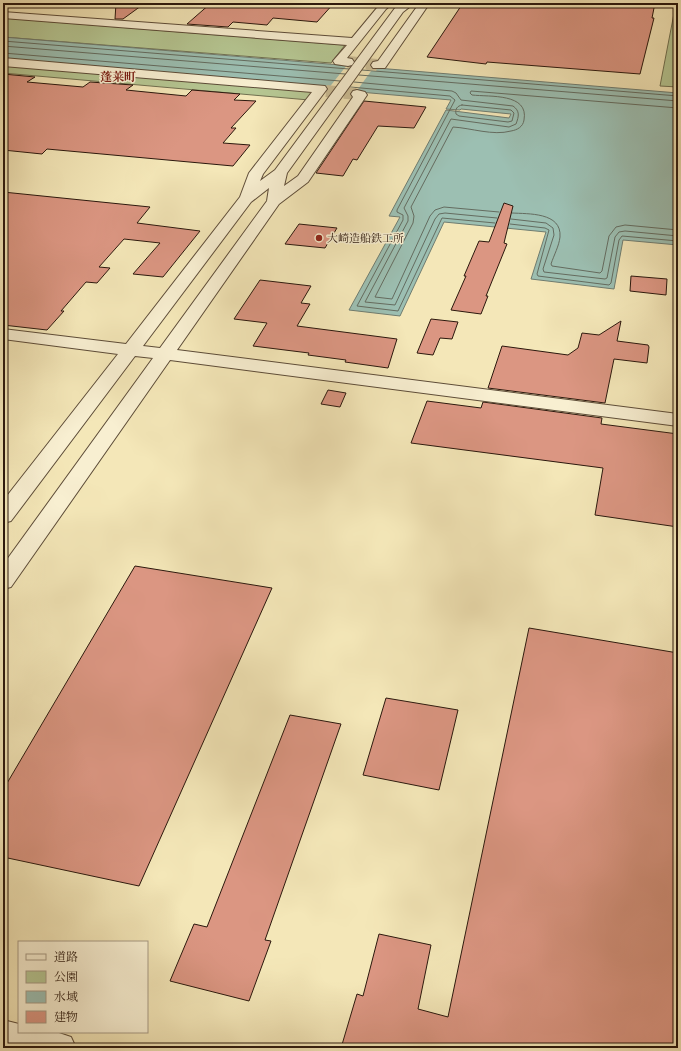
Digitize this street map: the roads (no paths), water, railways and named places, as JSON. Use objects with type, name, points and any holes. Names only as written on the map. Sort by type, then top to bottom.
[{"type":"street","points":[[348,62],[339,61],[382,7],[388,3]]},
{"type":"street","points":[[377,65],[382,65],[422,7],[415,3]]},
{"type":"street","points":[[246,198],[280,173],[360,66],[403,5]]},
{"type":"street","points":[[3,15],[355,42]]},
{"type":"street","points":[[3,62],[322,89],[323,91],[256,173],[246,198],[3,516]]},
{"type":"street","points":[[3,582],[274,201],[303,179],[361,95],[357,94]]},
{"type":"street","points":[[274,201],[280,173]]},
{"type":"street","points":[[3,334],[678,420]]},
{"type":"street","points":[[3,1035],[59,1048]]},
{"type":"water","points":[[3,37],[678,93],[678,245],[623,240],[614,289],[531,279],[546,232],[444,222],[400,316],[349,310],[400,217],[389,216],[446,110],[509,118],[511,114],[446,109],[451,100],[3,61]]},
{"type":"tunnel","points":[[348,62],[377,65]]},
{"type":"tunnel","points":[[326,91],[357,94]]},
{"type":"place","name":"大崎造船鉄工所","points":[[319,238]]},
{"type":"district","name":"蓬莱町","points":[[118,76]]}]
